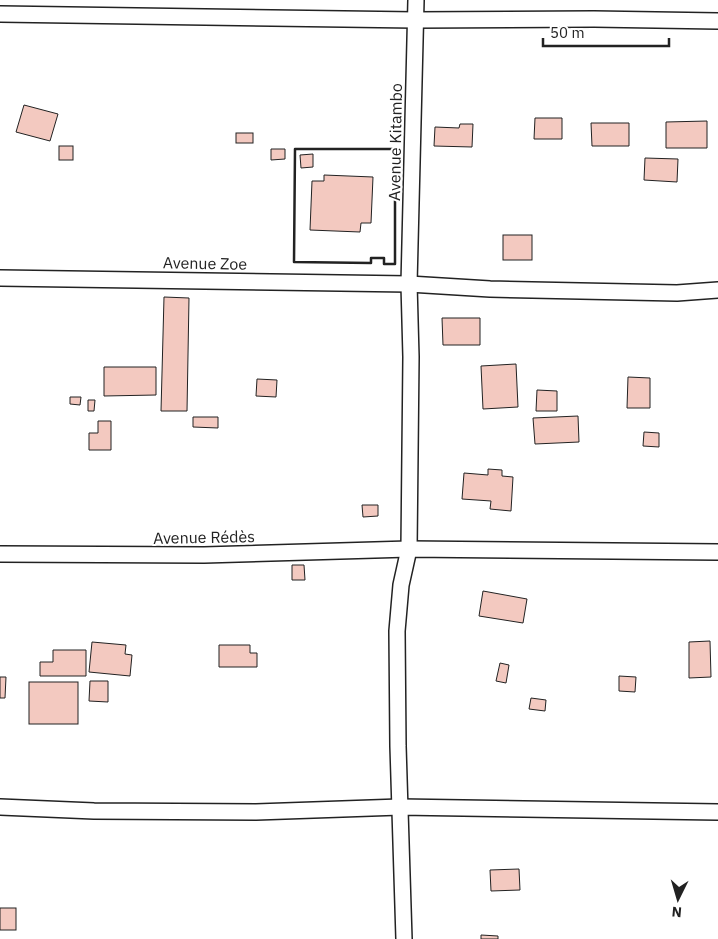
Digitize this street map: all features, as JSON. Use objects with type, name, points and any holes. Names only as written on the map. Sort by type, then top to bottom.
[{"type":"street","name":"Avenue Kitambo","points":[[404,939],[397,631],[401,585],[409,549],[411,357],[409,284],[416,0]]},
{"type":"street","points":[[0,14],[416,20],[594,19],[718,22]]},
{"type":"street","name":"Avenue Zoe","points":[[0,278],[409,284],[490,289],[677,294],[718,290]]},
{"type":"street","name":"Avenue Rédès","points":[[0,554],[204,555],[409,549],[718,552]]},
{"type":"street","points":[[0,807],[94,812],[256,812],[400,807],[718,812]]},
{"type":"building","points":[[24,105],[58,114],[50,141],[16,132]]},
{"type":"building","points":[[535,118],[562,118],[562,139],[534,139]]},
{"type":"building","points":[[707,121],[707,148],[666,148],[666,122]]},
{"type":"building","points":[[591,123],[629,123],[629,146],[592,146]]},
{"type":"building","points":[[460,124],[473,124],[472,147],[434,146],[435,127],[459,128]]},
{"type":"building","points":[[236,133],[253,133],[253,143],[236,143]]},
{"type":"building","points":[[59,146],[73,146],[73,160],[59,160]]},
{"type":"building","points":[[271,149],[285,149],[285,159],[271,160]]},
{"type":"building","points":[[313,154],[313,167],[301,168],[300,155]]},
{"type":"building","points":[[645,158],[678,159],[677,182],[644,180]]},
{"type":"building","points":[[324,175],[373,177],[371,223],[361,223],[360,232],[310,230],[312,181],[324,181]]},
{"type":"building","points":[[503,235],[532,235],[532,260],[503,260]]},
{"type":"building","points":[[164,297],[189,298],[187,411],[161,411]]},
{"type":"building","points":[[442,318],[480,318],[480,345],[443,345]]},
{"type":"building","points":[[516,364],[518,407],[483,409],[481,366]]},
{"type":"building","points":[[104,367],[156,367],[156,395],[104,396]]},
{"type":"building","points":[[628,377],[650,378],[650,408],[627,408]]},
{"type":"building","points":[[257,379],[277,380],[276,397],[256,396]]},
{"type":"building","points":[[537,390],[557,391],[557,411],[536,411]]},
{"type":"building","points":[[70,397],[81,397],[80,405],[70,404]]},
{"type":"building","points":[[88,400],[95,400],[94,411],[88,411]]},
{"type":"building","points":[[578,416],[579,442],[535,444],[533,418]]},
{"type":"building","points":[[193,417],[218,417],[218,428],[193,427]]},
{"type":"building","points":[[98,421],[111,421],[111,450],[89,450],[89,433],[98,433]]},
{"type":"building","points":[[644,432],[659,433],[659,447],[643,446]]},
{"type":"building","points":[[488,469],[502,470],[502,476],[513,477],[511,511],[490,509],[491,501],[462,499],[464,473],[488,475]]},
{"type":"building","points":[[362,505],[378,505],[378,516],[363,517]]},
{"type":"building","points":[[292,565],[304,565],[305,580],[292,580]]},
{"type":"building","points":[[483,591],[527,599],[523,623],[479,616]]},
{"type":"building","points":[[710,641],[711,677],[689,678],[689,642]]},
{"type":"building","points":[[92,642],[126,645],[125,654],[132,655],[130,676],[89,672]]},
{"type":"building","points":[[219,645],[250,645],[250,653],[257,653],[257,667],[219,667]]},
{"type":"building","points":[[53,650],[86,650],[86,676],[40,676],[40,662],[53,662]]},
{"type":"building","points":[[500,663],[509,665],[506,683],[496,681]]},
{"type":"building","points":[[619,676],[636,677],[635,692],[619,691]]},
{"type":"building","points":[[0,677],[6,677],[5,698],[0,698]]},
{"type":"building","points":[[90,681],[108,681],[108,702],[89,701]]},
{"type":"building","points":[[29,682],[78,682],[78,724],[29,724]]},
{"type":"building","points":[[531,698],[546,700],[545,711],[529,709]]},
{"type":"building","points":[[519,869],[520,890],[491,891],[490,870]]},
{"type":"building","points":[[0,908],[16,908],[16,930],[0,930]]},
{"type":"building","points":[[481,935],[498,936],[498,939],[481,939]]},
{"type":"wall","points":[[295,149],[395,149],[395,264],[384,264],[384,258],[371,258],[371,263],[294,262],[295,149]]}]
